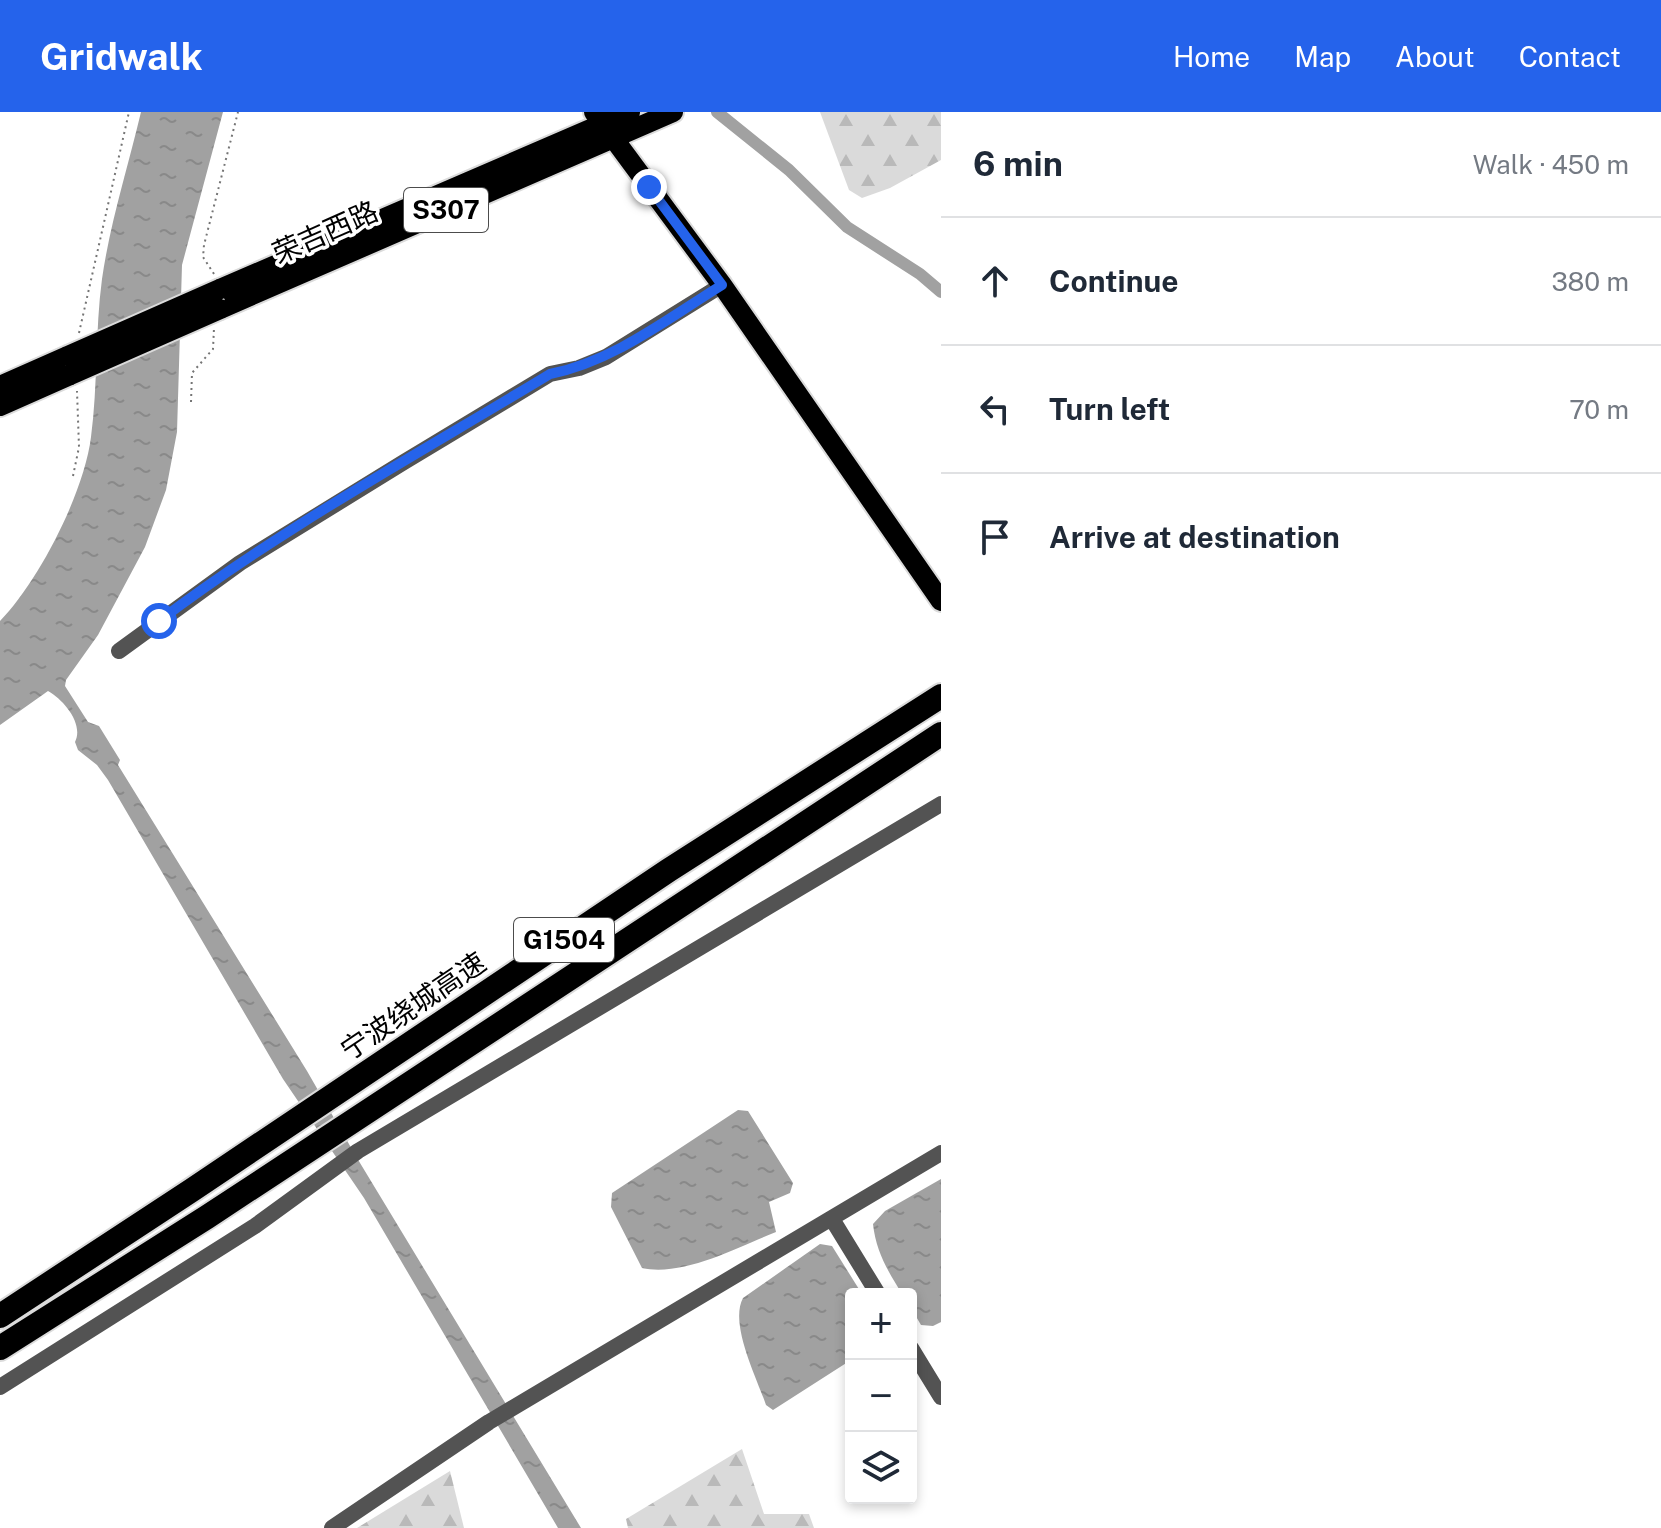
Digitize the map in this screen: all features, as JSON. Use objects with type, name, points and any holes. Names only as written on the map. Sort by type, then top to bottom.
[{"type":"highway","name":"宁波绕城高速","points":[[0,1316],[669,870],[941,696]]},
{"type":"highway","name":"G1504","points":[[0,1348],[207,1217],[941,734]]},
{"type":"highway","points":[[0,1300],[192,1190]]},
{"type":"main road","name":"荣吉西路","points":[[0,406],[74,365],[630,112]]},
{"type":"main road","name":"荣吉西路","points":[[603,124],[673,112]]},
{"type":"main road","points":[[603,124],[722,285],[941,601]]},
{"type":"main road","name":"荣吉西路","points":[[0,386],[74,365]]},
{"type":"street","points":[[119,651],[199,590],[365,485],[550,374],[579,368],[606,357],[722,285]]},
{"type":"street","points":[[0,1387],[255,1226],[358,1151],[941,804]]},
{"type":"street","points":[[332,1528],[489,1422],[941,1153]]},
{"type":"street","points":[[832,1219],[874,1288]]},
{"type":"street","points":[[917,1358],[941,1397]]},
{"type":"path","points":[[73,476],[79,447],[74,365],[79,326],[129,112]]},
{"type":"path","points":[[191,402],[192,373],[213,349],[217,299],[203,257],[204,245],[238,112]]},
{"type":"green space","points":[[820,112],[941,112],[941,160],[890,188],[862,198],[849,190]]},
{"type":"green space","points":[[742,1449],[764,1514],[809,1514],[814,1528],[628,1528],[626,1519]]},
{"type":"green space","points":[[450,1471],[464,1528],[357,1528]]},
{"type":"water","points":[[141,112],[223,112],[182,265],[177,432],[166,490],[145,547],[98,635],[66,680],[65,686],[88,722],[99,726],[120,760],[118,765],[307,1071],[581,1528],[558,1528],[364,1198],[283,1079],[108,780],[97,765],[78,750],[75,742],[77,728],[71,713],[48,691],[0,725],[0,621],[30,583],[58,535],[87,459],[105,258]]},
{"type":"water","points":[[738,1110],[748,1111],[793,1183],[790,1193],[769,1202],[776,1232],[692,1265],[658,1270],[642,1268],[611,1207],[612,1193]]},
{"type":"water","points":[[941,1179],[941,1322],[933,1326],[921,1325],[917,1318],[917,1288],[899,1288],[883,1261],[873,1224],[885,1211]]},
{"type":"water","points":[[820,1244],[832,1246],[858,1288],[845,1288],[845,1364],[773,1410],[766,1405],[746,1351],[739,1322],[743,1298]]},
{"type":"waterway","points":[[717,112],[789,170],[847,227],[920,274],[941,292]]},
{"type":"route","points":[[159,621],[199,590],[301,524],[550,374],[579,368],[606,357],[722,285],[649,187]]}]
